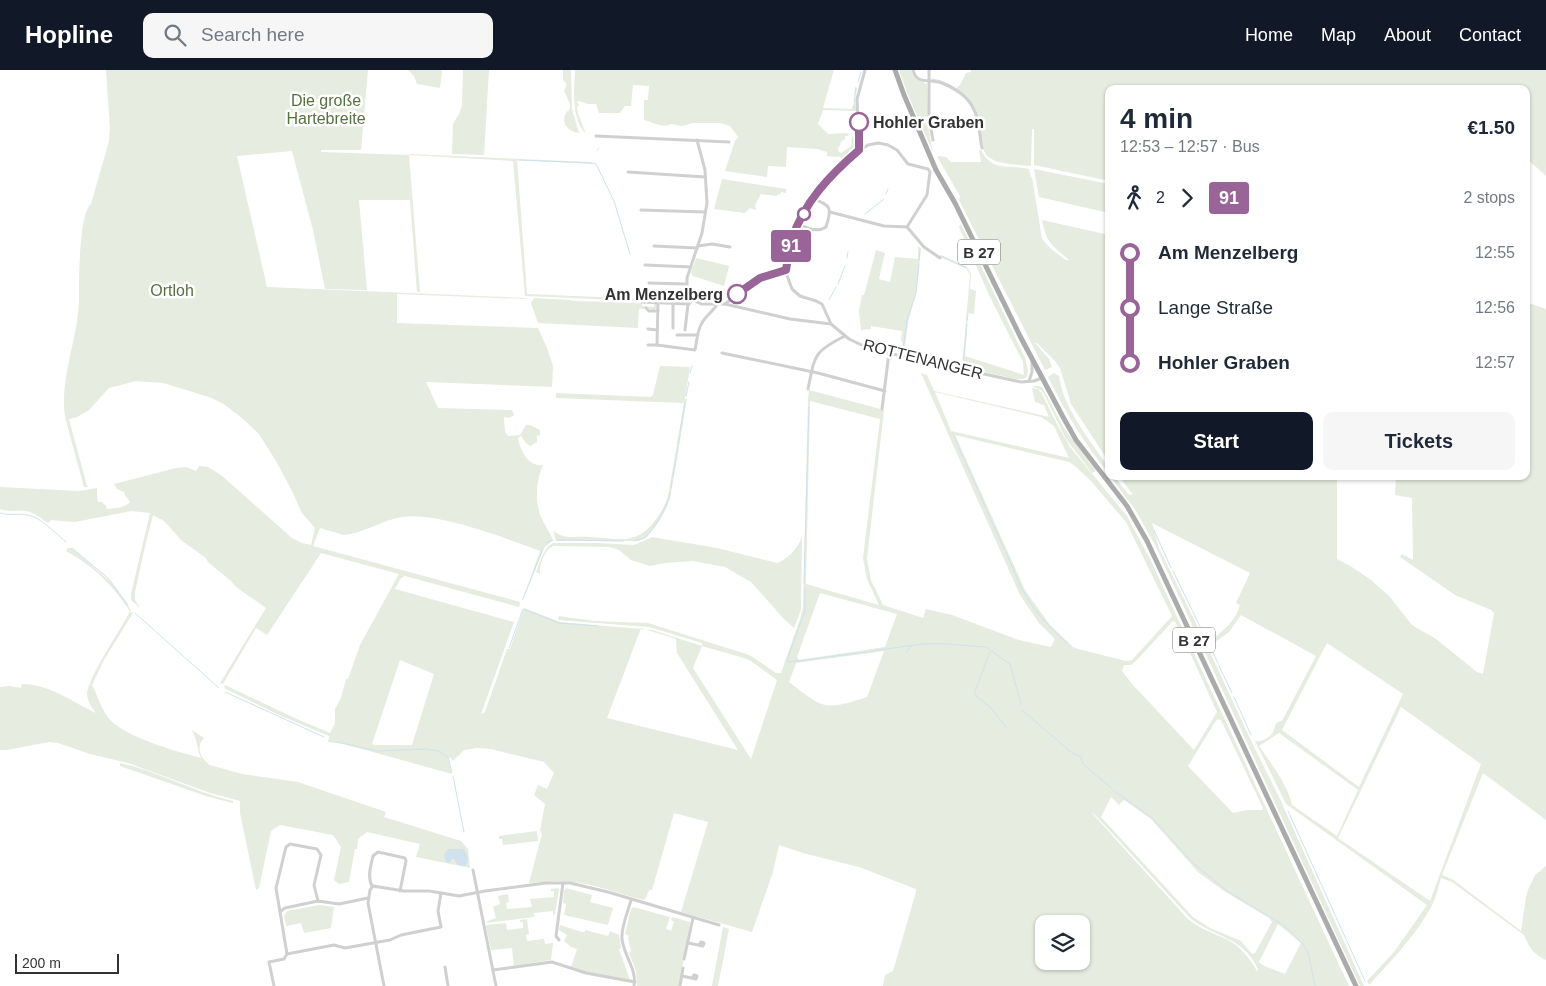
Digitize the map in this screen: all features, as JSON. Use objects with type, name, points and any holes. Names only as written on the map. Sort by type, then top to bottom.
[{"type":"main road","name":"B 27","points":[[895,70],[935,168],[955,203],[1042,378],[1076,440],[1105,478]]},
{"type":"main road","name":"B 27","points":[[1107,480],[1127,506],[1147,541],[1356,986]]},
{"type":"street","points":[[859,150],[857,99],[865,70]]},
{"type":"street","points":[[913,70],[916,78],[945,84],[960,93],[970,103],[978,121],[982,148]]},
{"type":"street","points":[[929,70],[929,120],[932,140]]},
{"type":"street","points":[[596,136],[729,142]]},
{"type":"street","points":[[697,140],[706,176],[707,193],[698,247],[686,284],[693,299],[702,304],[725,304],[790,319],[831,324]]},
{"type":"street","points":[[831,324],[822,304],[801,296],[792,290],[786,270],[792,240],[812,198],[827,180],[859,150],[874,143],[885,144],[896,149],[909,165],[928,169],[930,172],[927,195],[907,228]]},
{"type":"street","points":[[628,172],[706,176]]},
{"type":"street","points":[[799,224],[811,229],[823,229],[827,225],[830,212],[827,205],[812,198]]},
{"type":"street","points":[[641,210],[705,212]]},
{"type":"street","points":[[830,212],[884,226],[907,228],[924,247],[940,258]]},
{"type":"street","points":[[654,246],[698,247],[712,244],[730,247]]},
{"type":"street","points":[[644,265],[691,267]]},
{"type":"street","points":[[725,304],[760,278],[786,270]]},
{"type":"street","points":[[649,283],[686,284]]},
{"type":"street","points":[[685,330],[688,304],[693,299]]},
{"type":"street","points":[[642,302],[688,304]]},
{"type":"street","points":[[657,345],[658,302]]},
{"type":"street","points":[[673,303],[673,328]]},
{"type":"street","points":[[648,345],[695,350],[702,322],[717,304]]},
{"type":"street","points":[[646,308],[649,311],[658,311]]},
{"type":"street","name":"ROTTENANGER","points":[[831,324],[845,336],[870,349],[1021,382],[1042,378]]},
{"type":"street","points":[[648,329],[657,330]]},
{"type":"street","points":[[677,335],[698,335]]},
{"type":"street","points":[[808,389],[814,360],[820,352],[845,336]]},
{"type":"street","points":[[722,353],[812,372],[885,391]]},
{"type":"street","points":[[882,409],[889,353]]},
{"type":"street","points":[[1029,380],[1032,370],[1032,358]]},
{"type":"street","name":"ROTTENANGER","points":[[1021,382],[1042,378]]},
{"type":"street","points":[[288,954],[276,888],[286,847],[290,844],[316,849],[321,855],[314,885],[318,901]]},
{"type":"street","points":[[384,986],[368,898],[372,886],[369,880],[373,856],[378,852],[405,858],[400,891]]},
{"type":"street","points":[[473,870],[496,986]]},
{"type":"street","points":[[372,886],[400,891],[428,891],[459,896],[546,883],[563,883],[584,886],[719,925]]},
{"type":"street","points":[[559,940],[556,936],[563,883]]},
{"type":"street","points":[[274,986],[269,962],[284,959],[288,954],[334,945],[344,948],[390,940],[401,935],[441,927],[438,911],[441,893]]},
{"type":"street","points":[[281,911],[285,908],[318,901],[339,904],[368,898]]},
{"type":"street","points":[[493,970],[552,962],[586,973],[635,984],[633,970],[624,948],[622,937],[631,900]]},
{"type":"street","points":[[684,959],[693,918]]},
{"type":"street","points":[[688,943],[699,945]]},
{"type":"street","points":[[445,967],[448,986]]},
{"type":"street","points":[[680,986],[683,968]]},
{"type":"street","points":[[682,976],[692,978]]},
{"type":"green space","points":[[106,70],[368,70],[361,150],[321,150],[321,152],[409,155],[420,292],[417,292],[410,200],[359,200],[367,290],[325,289],[313,230],[292,151],[237,156],[267,287],[526,298],[397,294],[397,323],[538,328],[547,348],[553,366],[552,387],[426,382],[438,408],[512,410],[514,415],[509,418],[504,417],[505,432],[508,436],[520,435],[526,425],[540,430],[537,442],[530,446],[521,436],[518,438],[526,457],[533,463],[543,465],[537,485],[537,499],[539,513],[553,540],[544,548],[522,601],[540,551],[452,522],[417,516],[402,517],[344,535],[320,528],[313,546],[520,602],[519,607],[405,576],[401,578],[395,589],[514,622],[481,714],[485,712],[507,649],[510,649],[524,608],[560,622],[641,629],[607,718],[738,750],[677,653],[676,639],[646,629],[702,646],[702,643],[649,627],[558,620],[559,616],[594,621],[648,623],[746,654],[776,673],[781,673],[803,607],[809,390],[884,410],[867,559],[871,580],[883,605],[923,618],[926,609],[952,615],[1019,640],[1051,647],[1055,639],[1039,623],[1020,595],[921,373],[927,375],[934,391],[1049,417],[1044,405],[1035,402],[1032,388],[1038,389],[1070,447],[1127,516],[1151,561],[1349,986],[883,986],[885,975],[893,971],[916,889],[859,867],[779,845],[773,872],[752,932],[681,912],[708,822],[674,813],[652,890],[649,890],[646,898],[643,900],[580,883],[550,881],[529,883],[542,834],[540,831],[545,804],[534,795],[538,785],[547,789],[554,773],[544,762],[491,749],[477,748],[464,750],[453,761],[450,757],[448,759],[452,774],[344,744],[328,742],[329,736],[281,716],[226,689],[225,685],[330,733],[335,723],[335,709],[341,698],[346,679],[348,679],[360,645],[399,574],[321,553],[267,635],[256,628],[223,684],[220,683],[266,608],[236,587],[206,558],[182,541],[164,521],[153,515],[135,592],[135,600],[140,608],[131,600],[131,594],[150,513],[131,511],[75,522],[51,520],[48,523],[30,512],[0,509],[0,487],[79,491],[97,488],[98,502],[102,502],[107,509],[120,507],[130,502],[124,492],[117,489],[114,484],[176,468],[186,467],[196,471],[199,466],[208,467],[221,475],[292,538],[311,545],[315,528],[302,513],[276,461],[259,434],[242,418],[212,398],[163,383],[136,381],[109,388],[89,410],[69,419],[88,487],[84,487],[65,417],[64,392],[77,324],[80,248],[84,220],[91,204],[109,141],[110,128]],"holes":[[[935,392],[1041,417],[1054,426],[1069,458],[951,431]],[[810,401],[880,419],[863,558],[867,579],[879,605],[806,584]],[[955,435],[1069,462],[1075,466],[1091,481],[1126,522],[1172,616],[1132,660],[1126,661],[1073,647],[1050,625],[1025,590]],[[820,593],[897,614],[885,647],[799,660],[797,657]],[[1173,621],[1175,622],[1217,712],[1194,750],[1122,671],[1124,665],[1131,665]],[[702,646],[744,658],[777,680],[751,759],[693,668]],[[884,651],[867,697],[833,706],[825,705],[810,698],[789,682],[796,663]],[[400,660],[434,674],[412,745],[372,744]],[[1218,719],[1221,720],[1263,808],[1262,810],[1247,810],[1233,813],[1188,766],[1215,722]],[[1111,797],[1119,805],[1124,800],[1151,819],[1198,872],[1224,891],[1269,918],[1272,922],[1255,953],[1252,954],[1241,941],[1210,928],[1193,917],[1101,817]],[[1092,813],[1190,918],[1199,924],[1236,944],[1245,950],[1252,958],[1258,969],[1257,971],[1237,946],[1196,925],[1187,918]],[[1278,924],[1301,943],[1285,974],[1259,962]]]},
{"type":"green space","points":[[408,70],[442,70],[440,88],[417,84],[414,76]]},
{"type":"green space","points":[[463,70],[489,70],[484,155],[452,154],[453,124],[462,105]]},
{"type":"green space","points":[[563,70],[571,70],[572,109],[579,133],[569,129],[564,121],[570,106],[564,91],[566,83],[563,80]]},
{"type":"green space","points":[[575,70],[834,70],[823,108],[852,109],[855,87],[857,88],[855,97],[856,111],[823,110],[818,124],[828,134],[847,133],[849,136],[845,136],[845,140],[840,142],[838,148],[838,151],[841,153],[851,146],[852,137],[857,135],[855,149],[843,159],[838,156],[827,156],[827,152],[818,149],[787,147],[786,167],[768,166],[767,177],[725,171],[738,137],[730,126],[720,123],[693,123],[682,126],[671,124],[665,126],[644,120],[644,100],[648,100],[649,86],[633,85],[631,106],[625,106],[620,113],[599,113],[596,104],[577,102],[579,105],[577,107],[578,113],[586,134],[581,128],[574,104]]},
{"type":"green space","points":[[899,70],[911,70],[916,79],[927,84],[928,113],[925,119],[933,152],[908,95]]},
{"type":"green space","points":[[971,70],[1546,70],[1546,176],[1530,162],[1530,85],[1105,85],[1105,180],[1034,165],[1034,129],[1032,129],[1031,166],[995,161],[987,156],[982,147],[973,106],[955,89],[960,85],[966,73],[971,72]]},
{"type":"green space","points":[[979,150],[996,165],[1029,169],[1042,239],[1051,249],[1066,260],[1069,260],[1048,239],[1042,220],[1105,234],[1105,456],[1071,404],[1060,368],[1035,343],[1049,359],[1052,367],[1045,370],[959,200],[960,196],[938,156],[946,157],[951,162],[981,162]]},
{"type":"green space","points":[[409,154],[590,162],[593,164],[517,160],[527,294],[643,299],[643,301],[525,296],[513,161]]},
{"type":"green space","points":[[1034,169],[1105,183],[1105,212],[1039,197]]},
{"type":"green space","points":[[722,179],[786,189],[786,193],[781,192],[777,196],[761,194],[755,205],[756,210],[750,208],[745,213],[714,209]]},
{"type":"green space","points":[[961,224],[1025,358],[1028,370],[1027,377],[1023,379],[962,367],[970,275],[967,269],[940,257],[940,255],[967,267],[971,274],[970,289],[976,291],[974,314],[968,313],[965,356],[1024,375],[1023,362],[989,295],[959,227]]},
{"type":"green space","points":[[918,246],[921,249],[916,294],[908,322],[904,354],[902,354],[902,331],[871,326],[871,329],[861,330],[859,311],[876,250],[885,253],[879,279],[890,282],[895,257],[918,259]]},
{"type":"green space","points":[[696,258],[729,266],[724,286],[693,276],[691,273]]},
{"type":"green space","points":[[534,298],[642,303],[642,306],[654,307],[654,304],[657,304],[655,310],[646,307],[639,309],[638,328],[538,323],[531,303]]},
{"type":"green space","points":[[1530,303],[1546,309],[1546,820],[1483,773],[1442,875],[1452,879],[1521,931],[1528,890],[1535,875],[1546,866],[1546,960],[1532,950],[1524,935],[1452,882],[1441,878],[1434,901],[1421,923],[1369,985],[1367,981],[1394,952],[1427,905],[1286,804],[1255,741],[1268,738],[1272,734],[1276,723],[1282,721],[1316,656],[1241,615],[1229,632],[1211,645],[1209,642],[1232,621],[1238,611],[1240,605],[1236,603],[1250,573],[1152,523],[1159,548],[1280,799],[1364,986],[1360,986],[1155,545],[1136,511],[1113,480],[1117,480],[1128,494],[1133,495],[1122,480],[1337,480],[1337,559],[1371,580],[1390,597],[1412,625],[1436,639],[1477,672],[1483,674],[1494,613],[1455,595],[1400,557],[1402,554],[1413,560],[1412,498],[1395,495],[1396,480],[1530,480]],"holes":[[[1327,643],[1403,694],[1359,787],[1282,730]],[[1401,707],[1481,764],[1430,901],[1338,838]],[[1279,733],[1358,790],[1337,836],[1292,805],[1283,782],[1259,746]]]},
{"type":"green space","points":[[660,366],[690,367],[685,399],[687,399],[670,499],[665,511],[653,530],[638,541],[556,541],[553,530],[561,535],[570,537],[620,539],[636,536],[651,526],[662,510],[668,495],[684,403],[556,398],[556,393],[650,397],[653,395]]},
{"type":"green space","points":[[1054,373],[1059,376],[1066,400],[1086,436],[1105,462],[1105,469],[1083,439],[1048,377]]},
{"type":"green space","points":[[1032,386],[1042,387],[1064,428],[1096,471],[1092,473],[1066,439],[1041,390]]},
{"type":"green space","points":[[652,537],[717,548],[777,563],[792,553],[802,537],[801,610],[794,628],[751,582],[725,567],[693,561],[650,566],[631,560],[619,550],[610,547],[554,546],[543,557],[540,574],[536,572],[544,552],[553,543],[634,545]]},
{"type":"green space","points":[[68,548],[72,548],[113,584],[131,610],[130,612],[133,613],[104,660],[92,685],[107,716],[114,723],[124,730],[150,742],[201,758],[192,730],[204,738],[201,741],[200,753],[210,765],[242,774],[298,782],[386,812],[384,817],[461,841],[468,849],[470,868],[416,857],[420,844],[367,832],[358,839],[349,882],[339,884],[334,880],[341,847],[333,835],[280,825],[271,831],[259,888],[256,890],[240,813],[240,801],[210,793],[128,763],[90,754],[58,743],[49,742],[0,750],[0,687],[21,688],[22,684],[43,687],[96,713],[88,700],[88,688],[98,666],[130,611],[102,577],[86,563],[66,551]]},
{"type":"green space","points":[[120,763],[233,801],[233,803],[209,797],[120,766]]},
{"type":"green space","points":[[537,831],[538,841],[503,845],[502,839],[499,839],[499,836]]},
{"type":"green space","points":[[558,888],[555,914],[553,915],[553,911],[534,913],[534,917],[486,923],[496,918],[493,907],[500,904],[498,896],[508,894],[509,902],[506,903],[507,909],[532,907],[530,899],[554,897],[554,891],[551,891],[551,889]]},
{"type":"green space","points":[[566,888],[592,895],[590,902],[613,908],[608,925],[564,915],[566,904],[563,903]]},
{"type":"green space","points":[[319,905],[334,907],[331,928],[304,933],[301,923],[286,926],[284,916],[287,911]]},
{"type":"green space","points":[[633,907],[670,917],[666,929],[671,931],[674,922],[671,920],[672,917],[690,922],[679,986],[637,986],[636,971],[629,953],[631,951],[629,936],[625,934]]},
{"type":"green space","points":[[527,919],[529,934],[526,935],[527,941],[544,939],[545,944],[553,943],[551,960],[514,966],[512,948],[491,950],[486,926],[506,923],[507,930],[523,928],[523,922],[520,922],[520,920]]},
{"type":"green space","points":[[560,925],[582,932],[585,932],[585,930],[608,936],[610,931],[619,935],[621,948],[619,949],[630,980],[586,972],[571,967],[577,949],[564,941],[567,935],[559,930]]},
{"type":"green space","points":[[723,927],[729,929],[718,986],[712,986]]},
{"type":"water","points":[[448,849],[463,849],[467,857],[465,866],[458,865],[453,858],[449,863],[446,862],[444,854]]},
{"type":"waterway","points":[[858,82],[861,72]]},
{"type":"waterway","points":[[932,79],[950,85]]},
{"type":"waterway","points":[[854,102],[856,88]]},
{"type":"waterway","points":[[518,160],[596,164],[614,201],[630,254]]},
{"type":"waterway","points":[[886,194],[888,189]]},
{"type":"waterway","points":[[865,214],[884,199]]},
{"type":"waterway","points":[[919,260],[920,250]]},
{"type":"waterway","points":[[847,258],[848,252]]},
{"type":"waterway","points":[[942,256],[967,268]]},
{"type":"waterway","points":[[903,350],[907,320],[916,293],[919,263]]},
{"type":"waterway","points":[[838,284],[845,266]]},
{"type":"waterway","points":[[829,300],[836,287]]},
{"type":"waterway","points":[[967,321],[968,314]]},
{"type":"waterway","points":[[963,364],[967,324]]},
{"type":"waterway","points":[[690,373],[692,366]]},
{"type":"waterway","points":[[686,396],[689,382]]},
{"type":"waterway","points":[[680,432],[685,403]]},
{"type":"waterway","points":[[804,583],[809,407]]},
{"type":"waterway","points":[[678,444],[680,436]]},
{"type":"waterway","points":[[954,436],[958,445]]},
{"type":"waterway","points":[[673,477],[678,447]]},
{"type":"waterway","points":[[959,448],[986,508]]},
{"type":"waterway","points":[[671,488],[672,480]]},
{"type":"waterway","points":[[669,499],[670,492]]},
{"type":"waterway","points":[[662,514],[668,501]]},
{"type":"waterway","points":[[987,511],[1004,549]]},
{"type":"waterway","points":[[0,513],[24,514],[33,517],[43,522],[66,542]]},
{"type":"waterway","points":[[653,528],[661,516]]},
{"type":"waterway","points":[[634,541],[645,538],[652,530]]},
{"type":"waterway","points":[[1154,530],[1171,568]]},
{"type":"waterway","points":[[546,543],[553,540]]},
{"type":"waterway","points":[[557,540],[623,541]]},
{"type":"waterway","points":[[72,548],[108,578],[128,605]]},
{"type":"waterway","points":[[523,599],[543,549]]},
{"type":"waterway","points":[[1006,552],[1018,581]]},
{"type":"waterway","points":[[1173,571],[1208,643]]},
{"type":"waterway","points":[[1019,583],[1028,600],[1040,616],[1067,643]]},
{"type":"waterway","points":[[805,589],[805,611],[787,660],[788,662],[875,651],[876,649],[945,644]]},
{"type":"waterway","points":[[509,648],[523,609],[559,623],[597,626]]},
{"type":"waterway","points":[[135,613],[219,688]]},
{"type":"waterway","points":[[947,644],[986,647],[1010,664],[1021,704]]},
{"type":"waterway","points":[[906,653],[911,646]]},
{"type":"waterway","points":[[1210,647],[1218,663]]},
{"type":"waterway","points":[[990,652],[974,694],[991,708],[1006,727]]},
{"type":"waterway","points":[[1219,666],[1232,693]]},
{"type":"waterway","points":[[225,692],[324,737]]},
{"type":"waterway","points":[[1234,697],[1251,735]]},
{"type":"waterway","points":[[1022,710],[1071,752],[1081,757],[1083,764],[1111,788]]},
{"type":"waterway","points":[[337,742],[377,751],[427,749],[438,751],[448,757],[452,772]]},
{"type":"waterway","points":[[453,776],[464,832]]},
{"type":"waterway","points":[[1114,791],[1151,817],[1194,864],[1226,890],[1286,927],[1308,952],[1315,986]]},
{"type":"waterway","points":[[1288,811],[1365,981]]},
{"type":"bus line","name":"91","points":[[737,294],[760,278],[786,270],[792,240],[812,198],[827,180],[859,150],[859,122]]},
{"type":"place","name":"Hohler Graben","points":[[859,122]]},
{"type":"place","name":"Am Menzelberg","points":[[737,294]]},
{"type":"park label","name":"Die große Hartebreite","points":[[326,109]]},
{"type":"park label","name":"Ortloh","points":[[172,290]]}]
